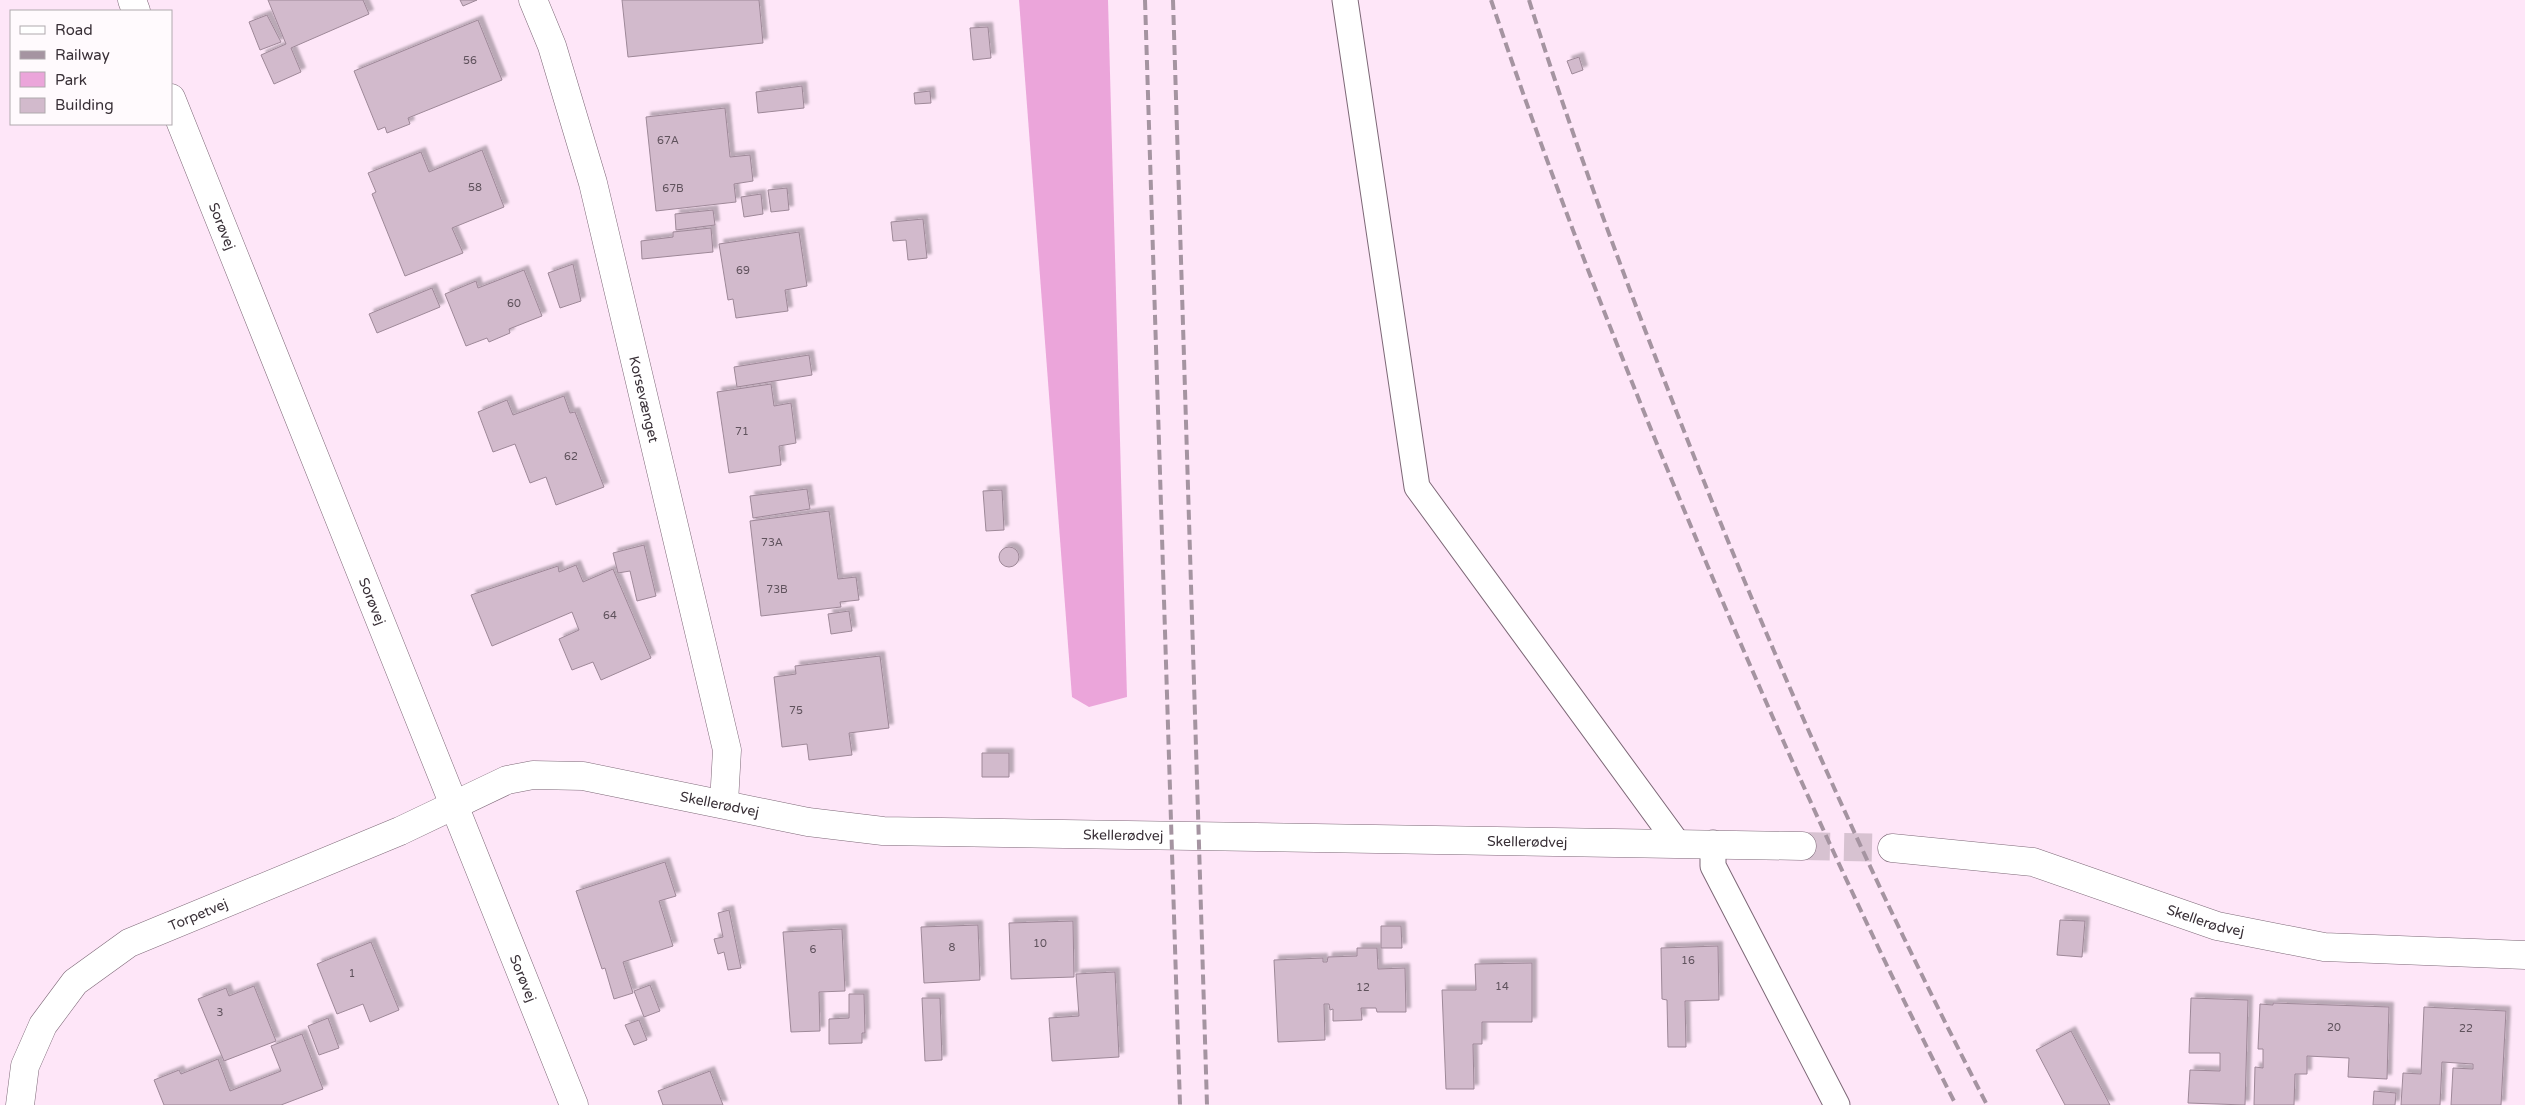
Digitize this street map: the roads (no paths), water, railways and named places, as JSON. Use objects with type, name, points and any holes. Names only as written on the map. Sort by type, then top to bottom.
[{"type":"street","name":"Korsevænget","points":[[533,0],[552,46],[600,212],[727,750],[724,803]]},
{"type":"street","name":"Sorøvej","points":[[172,100],[574,1105]]},
{"type":"street","name":"Skellerødvej","points":[[455,805],[507,780],[533,775],[583,776],[724,803],[808,822],[884,830],[1802,846]]},
{"type":"street","name":"Torpetvej","points":[[20,1105],[25,1066],[43,1025],[75,982],[129,943],[400,831],[455,805]]},
{"type":"street","name":"Skellerødvej","points":[[1892,848],[2033,862],[2217,926],[2324,947],[2525,955]]},
{"type":"lane","points":[[1345,0],[1417,487],[1678,844]]},
{"type":"lane","points":[[1713,843],[1713,866],[1837,1105]]},
{"type":"tunnel","points":[[1802,846],[1892,848]]},
{"type":"railway","points":[[1145,0],[1180,1105]]},
{"type":"railway","points":[[1173,0],[1207,1105]]},
{"type":"railway","points":[[1491,0],[1595,289],[1711,574],[1829,842],[1891,974],[1956,1105]]},
{"type":"railway","points":[[1529,0],[1559,93],[1608,231],[1734,556],[1813,741],[1855,833],[1987,1105]]}]
